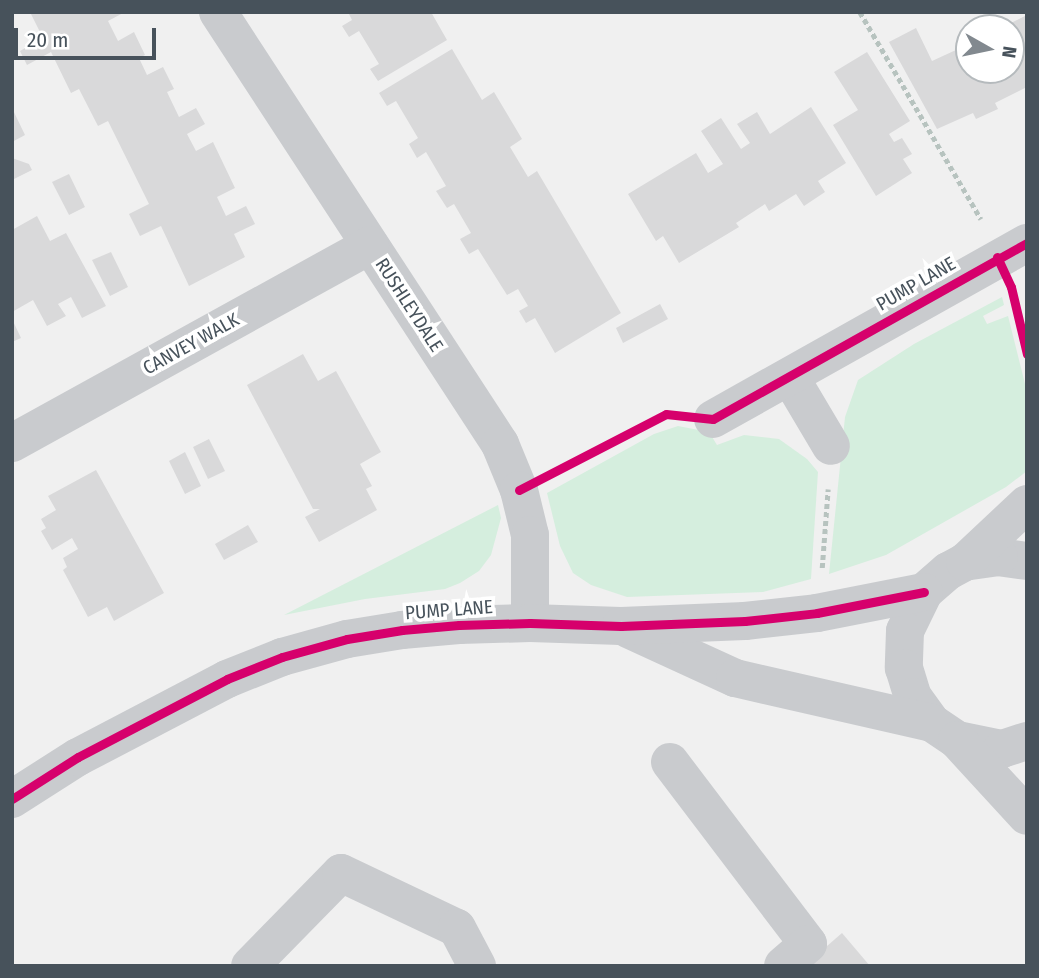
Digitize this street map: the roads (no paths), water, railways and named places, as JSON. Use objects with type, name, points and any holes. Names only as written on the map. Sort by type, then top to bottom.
[{"type":"street","name":"RUSHLEYDALE","points":[[218,12],[500,444],[519,490],[530,535],[530,623]]},
{"type":"street","name":"PUMP LANE","points":[[713,419],[1027,243]]},
{"type":"street","name":"CANVEY WALK","points":[[12,443],[370,245]]},
{"type":"street","points":[[790,377],[831,446]]},
{"type":"street","name":"PUMP LANE","points":[[945,731],[913,697],[904,668],[905,631],[924,592],[948,571],[965,562],[1027,504]]},
{"type":"street","name":"PUMP LANE","points":[[965,562],[999,556],[1027,561]]},
{"type":"street","name":"PUMP LANE","points":[[12,799],[78,757],[175,705],[282,657],[347,639],[402,630],[530,623],[621,626],[745,621],[805,614],[924,592]]},
{"type":"street","name":"PUMP LANE","points":[[621,626],[735,678],[945,731],[1002,749],[1027,741]]},
{"type":"street","points":[[945,731],[1027,816]]},
{"type":"street","points":[[670,762],[808,944],[783,966]]},
{"type":"street","points":[[250,966],[341,873],[457,928],[477,966]]}]
